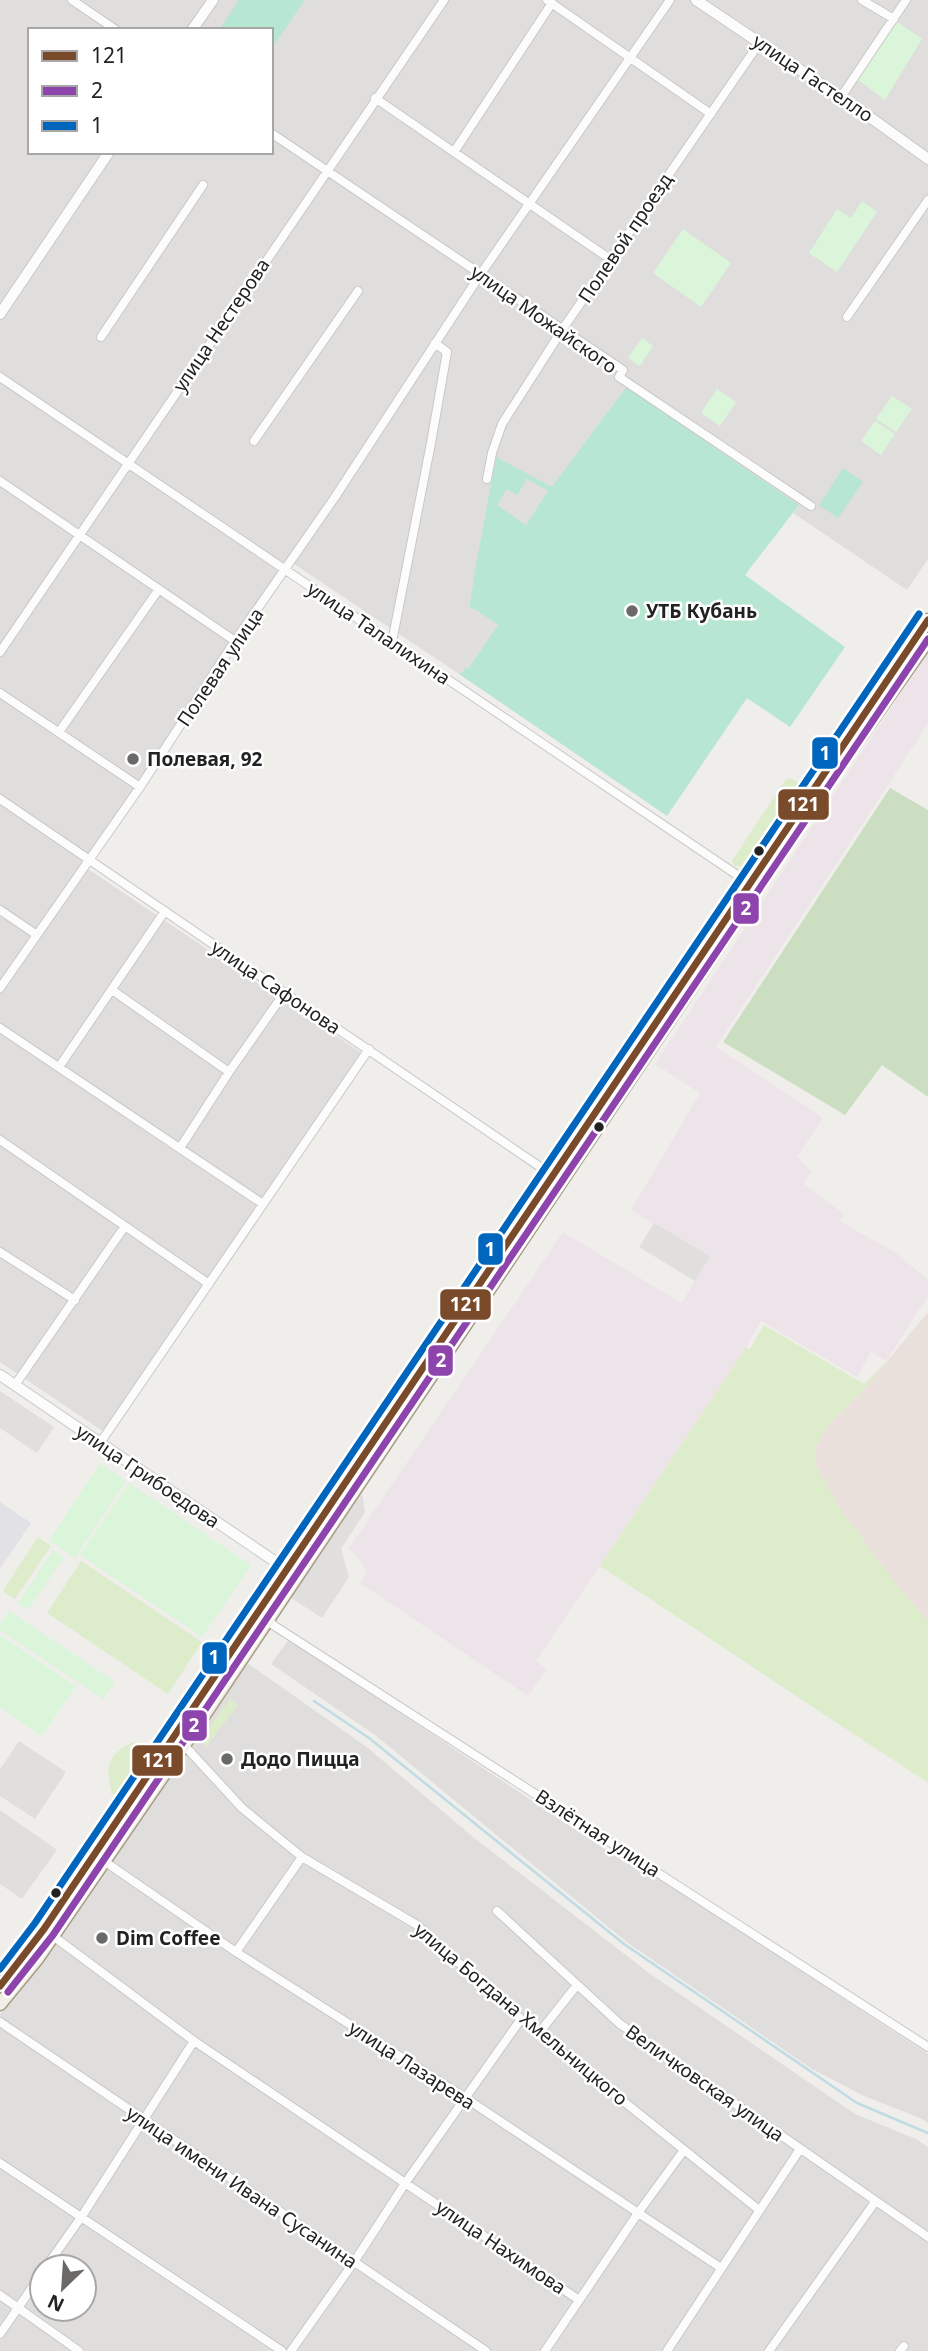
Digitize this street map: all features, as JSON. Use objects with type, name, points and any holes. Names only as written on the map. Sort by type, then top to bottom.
[{"type":"main road","points":[[0,2004],[292,1573],[644,1062],[754,886],[928,620]]},
{"type":"main road","points":[[0,1986],[49,1932],[104,1861],[184,1745],[268,1618],[292,1573],[552,1175],[928,640]]},
{"type":"street","points":[[72,0],[113,28]]},
{"type":"street","points":[[193,28],[213,0]]},
{"type":"street","name":"улица Нестерова","points":[[0,652],[444,0]]},
{"type":"street","name":"Полевая улица","points":[[0,988],[140,787],[480,275],[670,0]]},
{"type":"street","name":"улица Гастелло","points":[[696,0],[928,159]]},
{"type":"street","points":[[862,0],[894,19]]},
{"type":"street","points":[[841,97],[906,0]]},
{"type":"street","points":[[454,152],[549,2],[711,114]]},
{"type":"street","name":"Полевой проезд","points":[[487,479],[502,424],[562,330],[760,42]]},
{"type":"street","points":[[376,98],[610,259]]},
{"type":"street","name":"улица Можайского","points":[[273,134],[624,370],[619,377],[811,506]]},
{"type":"street","points":[[0,314],[108,154]]},
{"type":"street","points":[[101,337],[203,185]]},
{"type":"street","points":[[847,317],[928,200]]},
{"type":"street","points":[[254,441],[358,291]]},
{"type":"street","points":[[393,642],[447,352],[435,343]]},
{"type":"street","name":"улица Талалихина","points":[[0,377],[754,886]]},
{"type":"street","points":[[0,482],[235,641]]},
{"type":"street","points":[[59,732],[159,589]]},
{"type":"street","points":[[0,693],[140,787]]},
{"type":"street","name":"улица Сафонова","points":[[0,799],[552,1175]]},
{"type":"street","points":[[0,910],[37,935]]},
{"type":"street","points":[[59,1067],[165,911]]},
{"type":"street","points":[[112,990],[229,1072]]},
{"type":"street","points":[[180,1148],[285,992]]},
{"type":"street","points":[[0,1028],[263,1204]]},
{"type":"street","points":[[100,1443],[369,1049]]},
{"type":"street","points":[[0,1155],[4,1142],[209,1284]]},
{"type":"street","points":[[15,1385],[125,1226]]},
{"type":"street","points":[[0,1252],[75,1300]]},
{"type":"street","name":"улица Грибоедова","points":[[0,1375],[292,1573]]},
{"type":"street","name":"Взлётная улица","points":[[268,1618],[273,1625],[490,1762],[928,2047]]},
{"type":"street","name":"улица Богдана Хмельницкого","points":[[184,1745],[242,1808],[302,1857],[417,1925],[522,2019],[759,2210]]},
{"type":"street","points":[[236,1952],[302,1857]]},
{"type":"street","name":"улица Лазарева","points":[[104,1861],[236,1952],[467,2099],[721,2268]]},
{"type":"street","name":"Величковская улица","points":[[497,1911],[620,2024],[928,2238]]},
{"type":"street","name":"улица Нахимова","points":[[49,1932],[194,2041],[579,2300]]},
{"type":"street","points":[[539,2033],[577,1985]]},
{"type":"street","points":[[291,2351],[406,2182],[522,2019]]},
{"type":"street","name":"улица имени Ивана Сусанина","points":[[0,2022],[486,2351]]},
{"type":"street","points":[[56,2253],[194,2041]]},
{"type":"street","points":[[667,2351],[800,2148]]},
{"type":"street","points":[[545,2351],[684,2150]]},
{"type":"street","points":[[0,2163],[282,2351]]},
{"type":"street","points":[[769,2351],[875,2202]]},
{"type":"street","points":[[0,2334],[28,2293]]},
{"type":"street","points":[[0,2295],[79,2351]]},
{"type":"shaded area","points":[[0,0],[928,0],[928,559],[907,590],[793,513],[799,506],[626,387],[552,488],[496,458],[459,674],[291,562],[85,867],[366,1056],[104,1432],[0,1362]]},
{"type":"shaded area","points":[[911,414],[916,418],[845,522],[840,519]]},
{"type":"shaded area","points":[[527,479],[548,491],[526,525],[497,505],[507,489],[517,495]]},
{"type":"shaded area","points":[[467,608],[475,609],[498,625],[468,669],[466,667],[461,674],[456,670]]},
{"type":"shaded area","points":[[928,652],[928,724],[716,1047],[823,1118],[797,1157],[812,1171],[804,1184],[844,1214],[840,1221],[896,1253],[928,1280],[928,1296],[886,1361],[871,1352],[857,1377],[761,1321],[746,1348],[536,1661],[547,1669],[528,1696],[360,1583],[367,1571],[349,1548],[563,1232],[682,1303],[709,1256],[631,1210],[700,1093],[655,1064]]},
{"type":"shaded area","points":[[654,1223],[710,1256],[695,1281],[639,1247]]},
{"type":"shaded area","points":[[928,1312],[928,1621],[897,1586],[838,1506],[816,1466],[816,1446],[829,1424],[864,1389]]},
{"type":"shaded area","points":[[0,1391],[54,1427],[37,1453],[0,1428]]},
{"type":"shaded area","points":[[361,1487],[365,1512],[341,1549],[349,1577],[322,1618],[288,1596]]},
{"type":"shaded area","points":[[0,1502],[31,1523],[0,1569]]},
{"type":"shaded area","points":[[289,1639],[627,1864],[631,1860],[928,2054],[928,2123],[864,2096],[812,2069],[628,1943],[375,1735],[271,1664]]},
{"type":"shaded area","points":[[246,1662],[368,1748],[473,1837],[649,1973],[855,2114],[916,2139],[928,2147],[928,2351],[0,2351],[0,2014],[48,1955]]},
{"type":"shaded area","points":[[19,1741],[66,1772],[35,1819],[0,1796],[0,1769]]},
{"type":"shaded area","points":[[0,1810],[57,1850],[22,1899],[0,1884]]},
{"type":"green space","points":[[239,0],[305,0],[273,46],[273,28],[220,28]]},
{"type":"green space","points":[[896,21],[922,39],[885,100],[857,79]]},
{"type":"green space","points":[[862,201],[877,212],[837,272],[809,253],[837,209],[851,218]]},
{"type":"green space","points":[[683,229],[731,263],[701,307],[653,273]]},
{"type":"green space","points":[[642,338],[653,346],[640,366],[628,358]]},
{"type":"green space","name":"УТБ Кубань","points":[[626,387],[799,505],[745,575],[845,647],[790,727],[747,698],[667,816],[459,674],[496,457],[552,487]]},
{"type":"green space","points":[[717,389],[736,402],[720,426],[701,413]]},
{"type":"green space","points":[[892,396],[912,409],[896,432],[876,419]]},
{"type":"green space","points":[[875,421],[895,434],[881,455],[861,441]]},
{"type":"green space","points":[[843,468],[863,482],[838,518],[819,505]]},
{"type":"green space","points":[[790,778],[798,782],[800,792],[749,867],[734,866],[732,861],[785,780]]},
{"type":"green space","points":[[890,788],[928,810],[928,1097],[882,1065],[845,1115],[723,1042]]},
{"type":"green space","points":[[764,1325],[864,1384],[886,1361],[864,1389],[829,1424],[816,1446],[816,1466],[838,1506],[897,1586],[928,1621],[928,1783],[600,1566]]},
{"type":"green space","points":[[100,1463],[126,1481],[75,1558],[49,1540]]},
{"type":"green space","points":[[129,1483],[251,1565],[202,1637],[80,1555]]},
{"type":"green space","points":[[38,1537],[51,1546],[15,1599],[4,1592],[4,1589]]},
{"type":"green space","points":[[53,1550],[64,1557],[28,1610],[18,1603]]},
{"type":"green space","points":[[81,1561],[202,1642],[168,1694],[47,1613]]},
{"type":"green space","points":[[9,1611],[115,1682],[103,1699],[0,1630],[0,1624]]},
{"type":"green space","points":[[0,1635],[76,1686],[42,1736],[0,1708]]},
{"type":"green space","points":[[230,1699],[238,1705],[206,1747],[201,1739]]},
{"type":"green space","points":[[133,1742],[150,1744],[155,1749],[124,1795],[112,1794],[110,1763],[118,1752]]},
{"type":"waterway","points":[[314,1701],[369,1738],[624,1944],[857,2103],[928,2133]]},
{"type":"transit line","name":"1","points":[[0,1969],[35,1923],[919,614]]},
{"type":"transit line","name":"121","points":[[0,1986],[44,1929],[928,620]]},
{"type":"transit line","name":"2","points":[[8,1992],[53,1935],[928,639]]},
{"type":"place","name":"УТБ Кубань","points":[[632,611]]},
{"type":"place","name":"Полевая, 92","points":[[133,759]]},
{"type":"place","name":"Додо Пицца","points":[[227,1759]]},
{"type":"place","name":"Dim Coffee","points":[[102,1938]]}]
